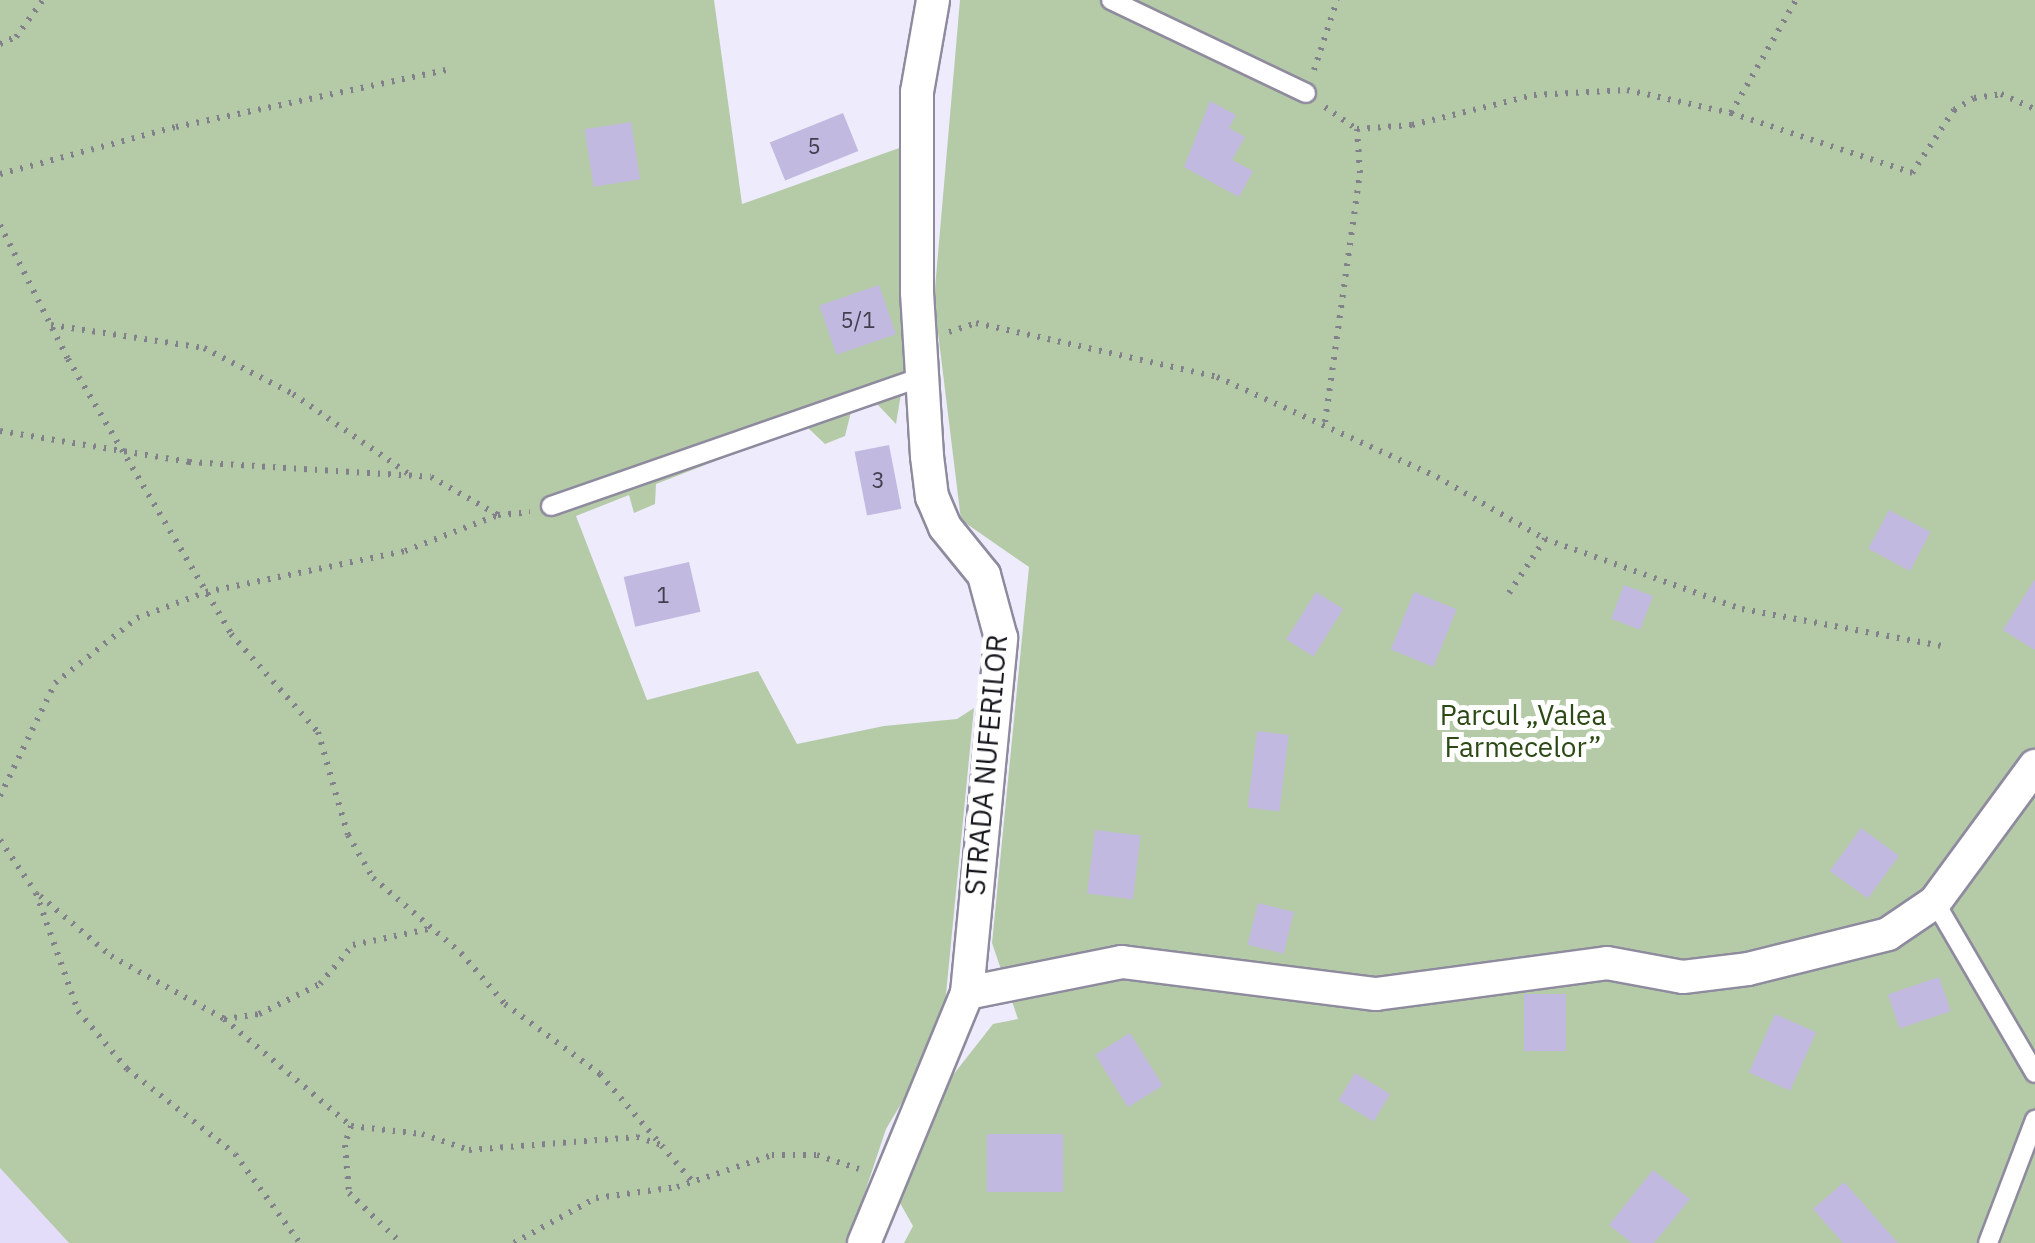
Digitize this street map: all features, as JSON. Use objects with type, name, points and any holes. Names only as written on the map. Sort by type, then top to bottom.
[{"type":"street","name":"STRADA NUFERILOR","points":[[864,1243],[966,994],[1000,638],[984,575],[945,527],[932,497],[921,342],[917,92],[933,0]]},
{"type":"street","points":[[966,994],[1122,962],[1376,994],[1607,962],[1683,977],[1714,976],[1888,934],[1934,902],[2035,766]]},
{"type":"lane","points":[[1111,0],[1306,93]]},
{"type":"lane","points":[[550,506],[924,376]]},
{"type":"lane","points":[[1934,902],[2035,1073]]},
{"type":"lane","points":[[1988,1243],[2035,1120]]},
{"type":"path","points":[[0,44],[16,37],[42,0]]},
{"type":"path","points":[[1338,0],[1306,93],[1356,129],[1412,125],[1534,95],[1626,90],[1731,112],[1912,172],[1954,110],[1974,98],[2001,94],[2035,109]]},
{"type":"path","points":[[1731,112],[1796,0]]},
{"type":"path","points":[[0,174],[176,126],[451,69]]},
{"type":"path","points":[[1325,422],[1360,173],[1356,129]]},
{"type":"path","points":[[0,225],[123,453],[231,634],[318,732],[348,835],[373,878],[461,953],[505,1004],[600,1074],[666,1146],[692,1181]]},
{"type":"path","points":[[921,342],[976,323],[1155,358],[1325,422],[1544,539],[1742,609],[1941,646]]},
{"type":"path","points":[[51,324],[204,348],[293,394],[411,476]]},
{"type":"path","points":[[0,431],[123,453],[431,478],[498,515]]},
{"type":"path","points":[[0,796],[55,683],[137,618],[206,592],[405,550],[498,515],[550,506]]},
{"type":"path","points":[[1509,594],[1544,539]]},
{"type":"path","points":[[0,840],[36,893],[78,1010],[127,1069],[235,1154],[300,1243]]},
{"type":"path","points":[[36,893],[111,956],[224,1018],[351,1126],[422,1134],[470,1150],[637,1137],[666,1146]]},
{"type":"path","points":[[224,1018],[259,1014],[320,984],[354,945],[429,929]]},
{"type":"path","points":[[351,1126],[345,1145],[349,1193],[401,1243]]},
{"type":"path","points":[[514,1243],[596,1198],[692,1181],[793,1154],[889,1178]]},
{"type":"shaded area","points":[[0,1168],[69,1243],[0,1243]]},
{"type":"green space","points":[[0,0],[714,0],[742,204],[902,147],[907,358],[896,424],[878,405],[852,408],[845,436],[825,444],[806,426],[656,484],[655,504],[634,513],[629,495],[576,516],[647,700],[758,671],[797,744],[884,726],[957,719],[974,708],[942,1035],[886,1129],[848,1243],[69,1243],[0,1168]]},
{"type":"green space","name":"Parcul „Valea Farmecelor”","points":[[960,0],[2035,0],[2035,1243],[904,1243],[913,1226],[900,1203],[900,1184],[935,1098],[993,1024],[1018,1019],[992,943],[1029,567],[961,520],[934,300]]},
{"type":"building","points":[[1210,101],[1236,115],[1229,128],[1245,137],[1232,160],[1253,171],[1239,197],[1184,167]]},
{"type":"building","points":[[843,113],[858,151],[785,181],[770,143]]},
{"type":"building","points":[[631,122],[640,179],[594,187],[585,129]]},
{"type":"building","points":[[879,285],[896,334],[836,355],[819,306]]},
{"type":"building","points":[[889,445],[901,509],[867,515],[855,452]]},
{"type":"building","points":[[1889,510],[1930,532],[1910,571],[1868,549]]},
{"type":"building","points":[[689,562],[700,612],[635,627],[624,577]]},
{"type":"building","points":[[2035,579],[2035,650],[2003,630]]},
{"type":"building","points":[[1624,585],[1653,596],[1640,630],[1611,619]]},
{"type":"building","points":[[1316,592],[1343,609],[1313,656],[1286,639]]},
{"type":"building","points":[[1414,592],[1457,609],[1433,667],[1391,649]]},
{"type":"building","points":[[1257,731],[1289,735],[1279,811],[1248,807]]},
{"type":"building","points":[[1861,828],[1899,856],[1868,899],[1830,871]]},
{"type":"building","points":[[1095,830],[1141,836],[1133,899],[1087,894]]},
{"type":"building","points":[[1258,903],[1294,912],[1283,954],[1248,945]]},
{"type":"building","points":[[1939,977],[1951,1011],[1900,1029],[1888,995]]},
{"type":"building","points":[[1524,994],[1566,994],[1566,1051],[1524,1051]]},
{"type":"building","points":[[1775,1014],[1816,1032],[1790,1091],[1749,1072]]},
{"type":"building","points":[[1130,1033],[1163,1086],[1128,1107],[1095,1055]]},
{"type":"building","points":[[1355,1073],[1390,1094],[1374,1122],[1339,1100]]},
{"type":"building","points":[[987,1134],[1063,1134],[1063,1192],[987,1192]]},
{"type":"building","points":[[1653,1170],[1690,1199],[1654,1243],[1632,1243],[1609,1225]]},
{"type":"building","points":[[1844,1182],[1898,1243],[1843,1243],[1813,1209]]}]
